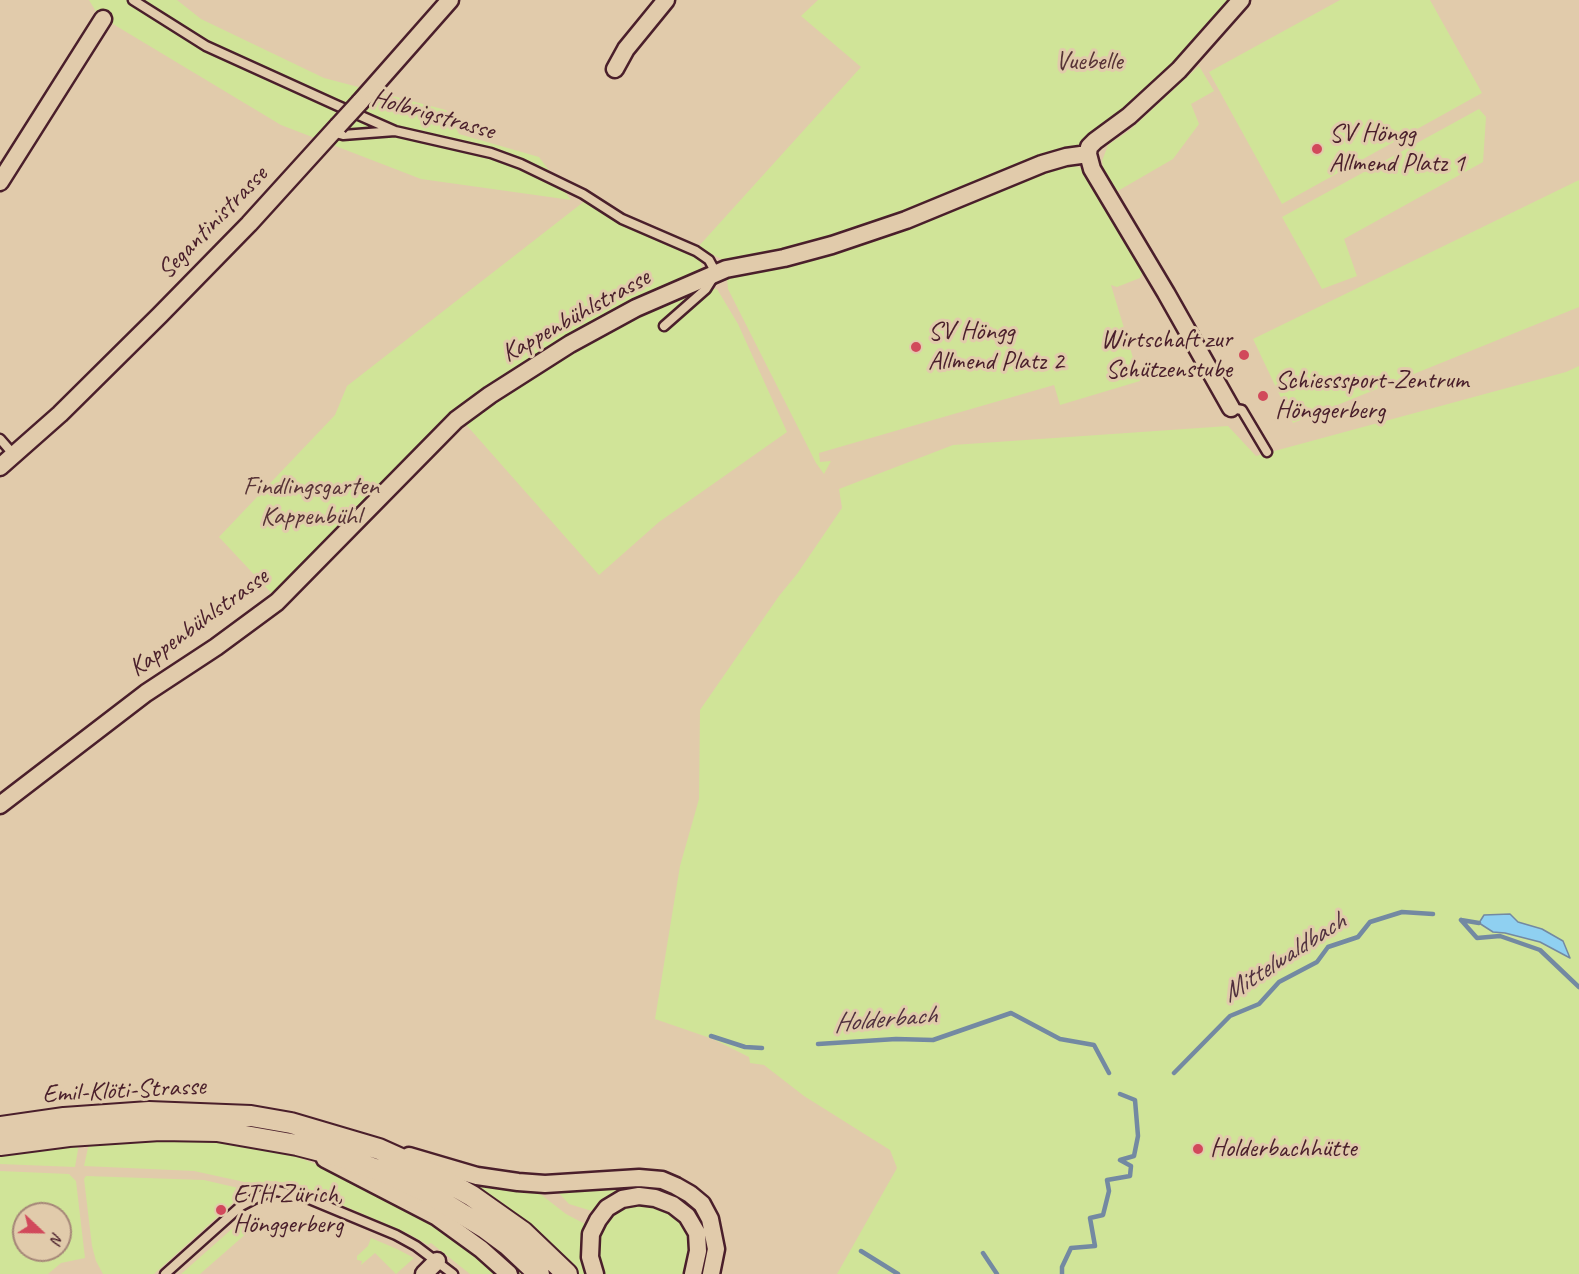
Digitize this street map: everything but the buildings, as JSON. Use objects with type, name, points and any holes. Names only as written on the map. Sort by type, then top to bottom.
[{"type":"street","name":"Segantinistrasse","points":[[0,468],[60,414],[249,224],[450,0]]},
{"type":"street","points":[[615,69],[626,48],[666,0]]},
{"type":"street","points":[[1231,408],[1092,169],[1088,154],[1089,147],[1095,141],[1129,116],[1179,70],[1241,0]]},
{"type":"street","points":[[0,182],[104,19]]},
{"type":"street","name":"Kappenbühlstrasse","points":[[0,805],[146,693],[216,647],[277,602],[456,420],[490,395],[570,344],[636,308],[726,269],[784,258],[832,245],[906,220],[1042,165],[1066,157],[1088,154]]},
{"type":"street","name":"Emil-Klöti-Strasse","points":[[0,1127],[64,1118],[149,1112],[251,1116],[291,1123],[379,1149],[472,1196],[523,1232],[567,1274]]},
{"type":"street","name":"Emil-Klöti-Strasse","points":[[0,1145],[69,1136],[160,1130],[218,1131],[297,1145],[332,1154],[386,1173],[426,1192],[485,1228],[508,1245],[539,1274]]},
{"type":"street","points":[[297,1145],[437,1217],[460,1232],[506,1270]]},
{"type":"street","points":[[379,1149],[477,1176],[518,1182],[545,1184],[639,1178],[662,1180],[690,1194],[702,1204],[710,1219],[716,1249],[711,1274]]},
{"type":"street","points":[[595,1274],[590,1257],[591,1234],[598,1220],[608,1208],[622,1199],[639,1196],[656,1198],[673,1204],[687,1216],[696,1233],[698,1251],[693,1274]]},
{"type":"street","points":[[424,1274],[437,1261]]},
{"type":"lane","name":"Holbrigstrasse","points":[[133,0],[206,46],[395,131],[491,153],[521,164],[575,190],[622,219],[696,250],[709,260],[716,273]]},
{"type":"lane","points":[[335,129],[343,135],[395,131]]},
{"type":"lane","points":[[664,326],[706,288],[716,273]]},
{"type":"lane","points":[[1231,408],[1242,410],[1267,452]]},
{"type":"lane","points":[[0,439],[14,455]]},
{"type":"lane","points":[[165,1274],[241,1206],[262,1195],[277,1191],[307,1198],[396,1236],[416,1246],[453,1274]]},
{"type":"green space","points":[[89,0],[177,0],[201,19],[324,78],[446,110],[459,134],[539,157],[571,200],[421,179],[281,125],[98,15]]},
{"type":"green space","name":"Vuebelle","points":[[818,0],[1237,0],[1196,40],[1189,42],[1187,55],[1100,131],[1077,148],[864,232],[732,263],[723,260],[698,247],[861,67],[801,16]]},
{"type":"green space","name":"SV Höngg Allmend Platz 1","points":[[1340,0],[1430,0],[1482,93],[1282,204],[1209,72]]},
{"type":"green space","points":[[1199,66],[1214,91],[1191,104],[1199,124],[1173,159],[1116,192],[1104,175],[1102,161],[1108,145],[1130,130]]},
{"type":"green space","points":[[1479,109],[1486,117],[1483,162],[1344,239],[1357,276],[1322,289],[1282,217]]},
{"type":"green space","points":[[1067,163],[1081,168],[1143,271],[1140,278],[1117,287],[1111,285],[1140,381],[1060,405],[1054,385],[819,453],[820,462],[831,461],[824,474],[816,463],[728,289],[727,278],[735,273]]},
{"type":"green space","points":[[1579,180],[1579,307],[1293,423],[1253,339]]},
{"type":"green space","name":"Findlingsgarten Kappenbühl","points":[[586,200],[635,230],[697,255],[702,269],[699,276],[486,392],[276,598],[219,537],[335,415],[347,386]]},
{"type":"green space","points":[[691,288],[717,289],[738,324],[787,432],[659,522],[599,575],[462,420],[542,367]]},
{"type":"green space","points":[[1579,366],[1579,1274],[837,1274],[897,1168],[890,1150],[804,1096],[764,1065],[750,1063],[749,1057],[713,1039],[655,1019],[680,866],[699,799],[700,710],[842,508],[839,489],[953,445],[1228,426],[1256,456],[1566,372]]},
{"type":"green space","points":[[205,1139],[292,1155],[432,1209],[481,1233],[529,1274],[470,1274],[431,1243],[428,1245],[407,1233],[291,1183],[269,1181],[258,1185],[194,1171],[84,1166],[89,1143],[111,1140]]},
{"type":"green space","points":[[79,1144],[75,1167],[0,1164],[0,1153]]},
{"type":"green space","points":[[0,1171],[69,1174],[76,1181],[85,1258],[72,1261],[72,1202],[12,1202],[12,1262],[66,1262],[61,1263],[48,1274],[0,1274]]},
{"type":"green space","points":[[453,1175],[481,1184],[539,1193],[566,1214],[587,1225],[581,1238],[582,1264],[585,1274],[577,1274],[501,1202]]},
{"type":"green space","points":[[86,1176],[204,1180],[247,1190],[154,1274],[103,1274],[92,1246],[84,1179]]},
{"type":"green space","points":[[637,1184],[658,1188],[658,1190],[644,1188],[595,1212],[569,1204],[557,1191]]},
{"type":"green space","points":[[634,1202],[664,1206],[677,1216],[686,1228],[690,1242],[690,1254],[683,1274],[601,1274],[597,1249],[600,1231],[620,1208]]},
{"type":"green space","points":[[250,1216],[256,1225],[200,1274],[181,1274],[233,1228]]},
{"type":"green space","points":[[371,1238],[414,1258],[396,1274],[375,1253],[361,1265],[362,1261],[357,1260],[357,1256],[368,1246]]},
{"type":"water","points":[[1510,914],[1518,922],[1542,929],[1563,941],[1570,958],[1540,942],[1493,932],[1479,923],[1484,915]]},
{"type":"waterway","name":"Mittelwaldbach","points":[[1174,1073],[1230,1016],[1259,1004],[1279,982],[1317,962],[1328,947],[1358,937],[1370,922],[1402,912],[1433,914]]},
{"type":"waterway","name":"Mittelwaldbach","points":[[1461,920],[1477,938],[1500,936],[1540,950],[1579,987]]},
{"type":"waterway","points":[[1461,920],[1479,923]]},
{"type":"waterway","name":"Holderbach","points":[[818,1044],[896,1039],[933,1040],[1011,1013],[1060,1039],[1094,1045],[1109,1073]]},
{"type":"waterway","name":"Holderbach","points":[[711,1036],[745,1047],[762,1048]]},
{"type":"waterway","name":"Holderbach","points":[[1062,1274],[1062,1267],[1071,1248],[1095,1246],[1090,1218],[1103,1215],[1109,1191],[1107,1180],[1130,1176],[1131,1166],[1120,1160],[1134,1156],[1138,1136],[1135,1100],[1120,1094]]},
{"type":"waterway","points":[[861,1251],[898,1274]]},
{"type":"waterway","points":[[983,1253],[997,1274]]},
{"type":"place","name":"SV Höngg Allmend Platz 1","points":[[1317,149]]},
{"type":"place","name":"SV Höngg Allmend Platz 2","points":[[916,347]]},
{"type":"place","name":"Wirtschaft zur Schützenstube","points":[[1244,355]]},
{"type":"place","name":"Schiesssport-Zentrum Hönggerberg","points":[[1263,396]]},
{"type":"place","name":"Holderbachhütte","points":[[1198,1149]]},
{"type":"place","name":"ETH Zürich, Hönggerberg","points":[[221,1210]]}]
